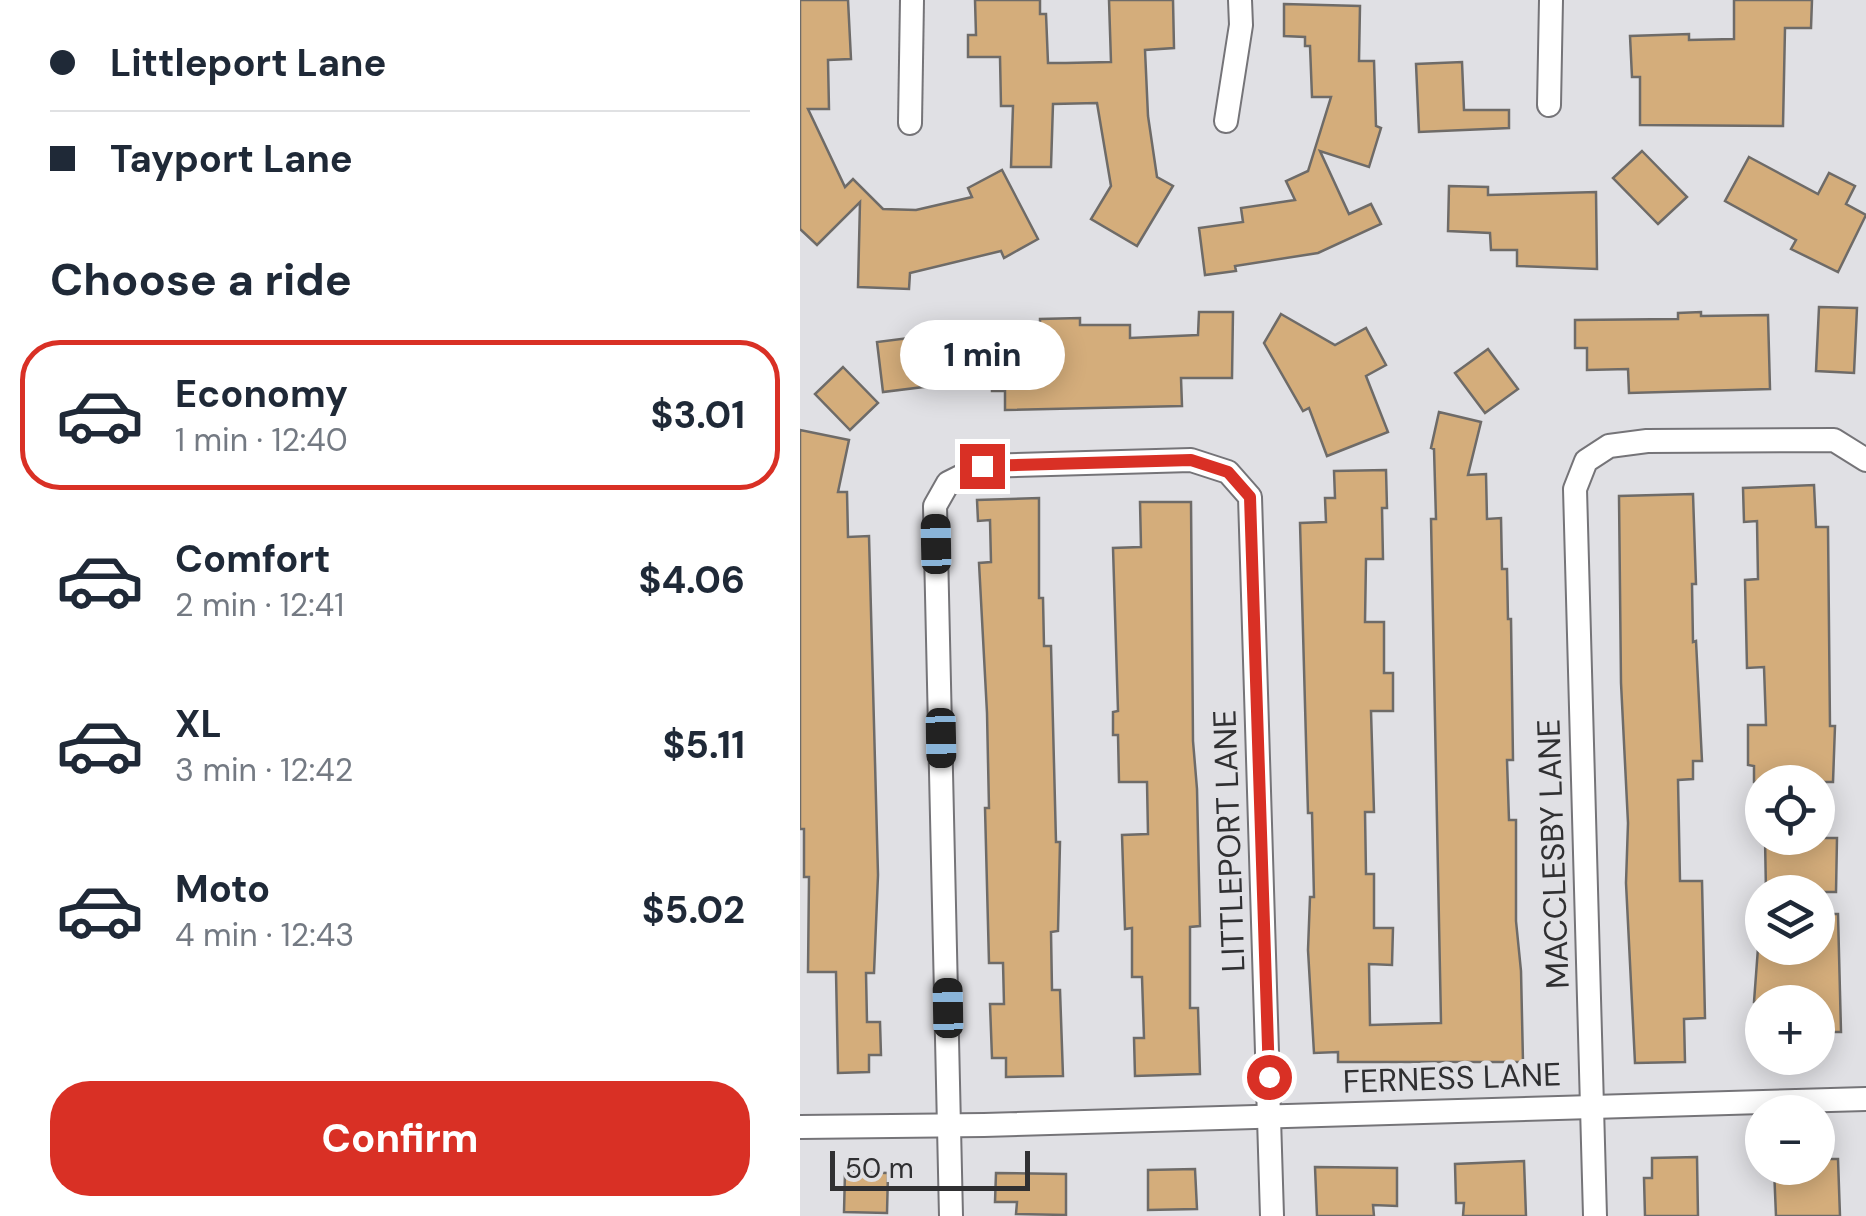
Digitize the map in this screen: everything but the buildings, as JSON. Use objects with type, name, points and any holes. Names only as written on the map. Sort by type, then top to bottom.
[{"type":"street","points":[[910,123],[912,0]]},
{"type":"street","points":[[1226,122],[1240,0]]},
{"type":"street","points":[[1549,106],[1551,0]]},
{"type":"street","name":"MACCLESBY LANE","points":[[1594,1216],[1575,490],[1586,461],[1609,446],[1648,441],[1834,440],[1866,460]]},
{"type":"street","name":"LITTLEPORT LANE","points":[[950,1124],[935,506],[948,483],[982,466],[1191,460],[1228,472],[1250,497],[1272,1216]]},
{"type":"street","name":"FERNESS LANE","points":[[800,1127],[1866,1098]]},
{"type":"street","points":[[950,1124],[951,1216]]},
{"type":"route","points":[[982,466],[1191,460],[1228,472],[1250,497],[1269,1077]]}]
